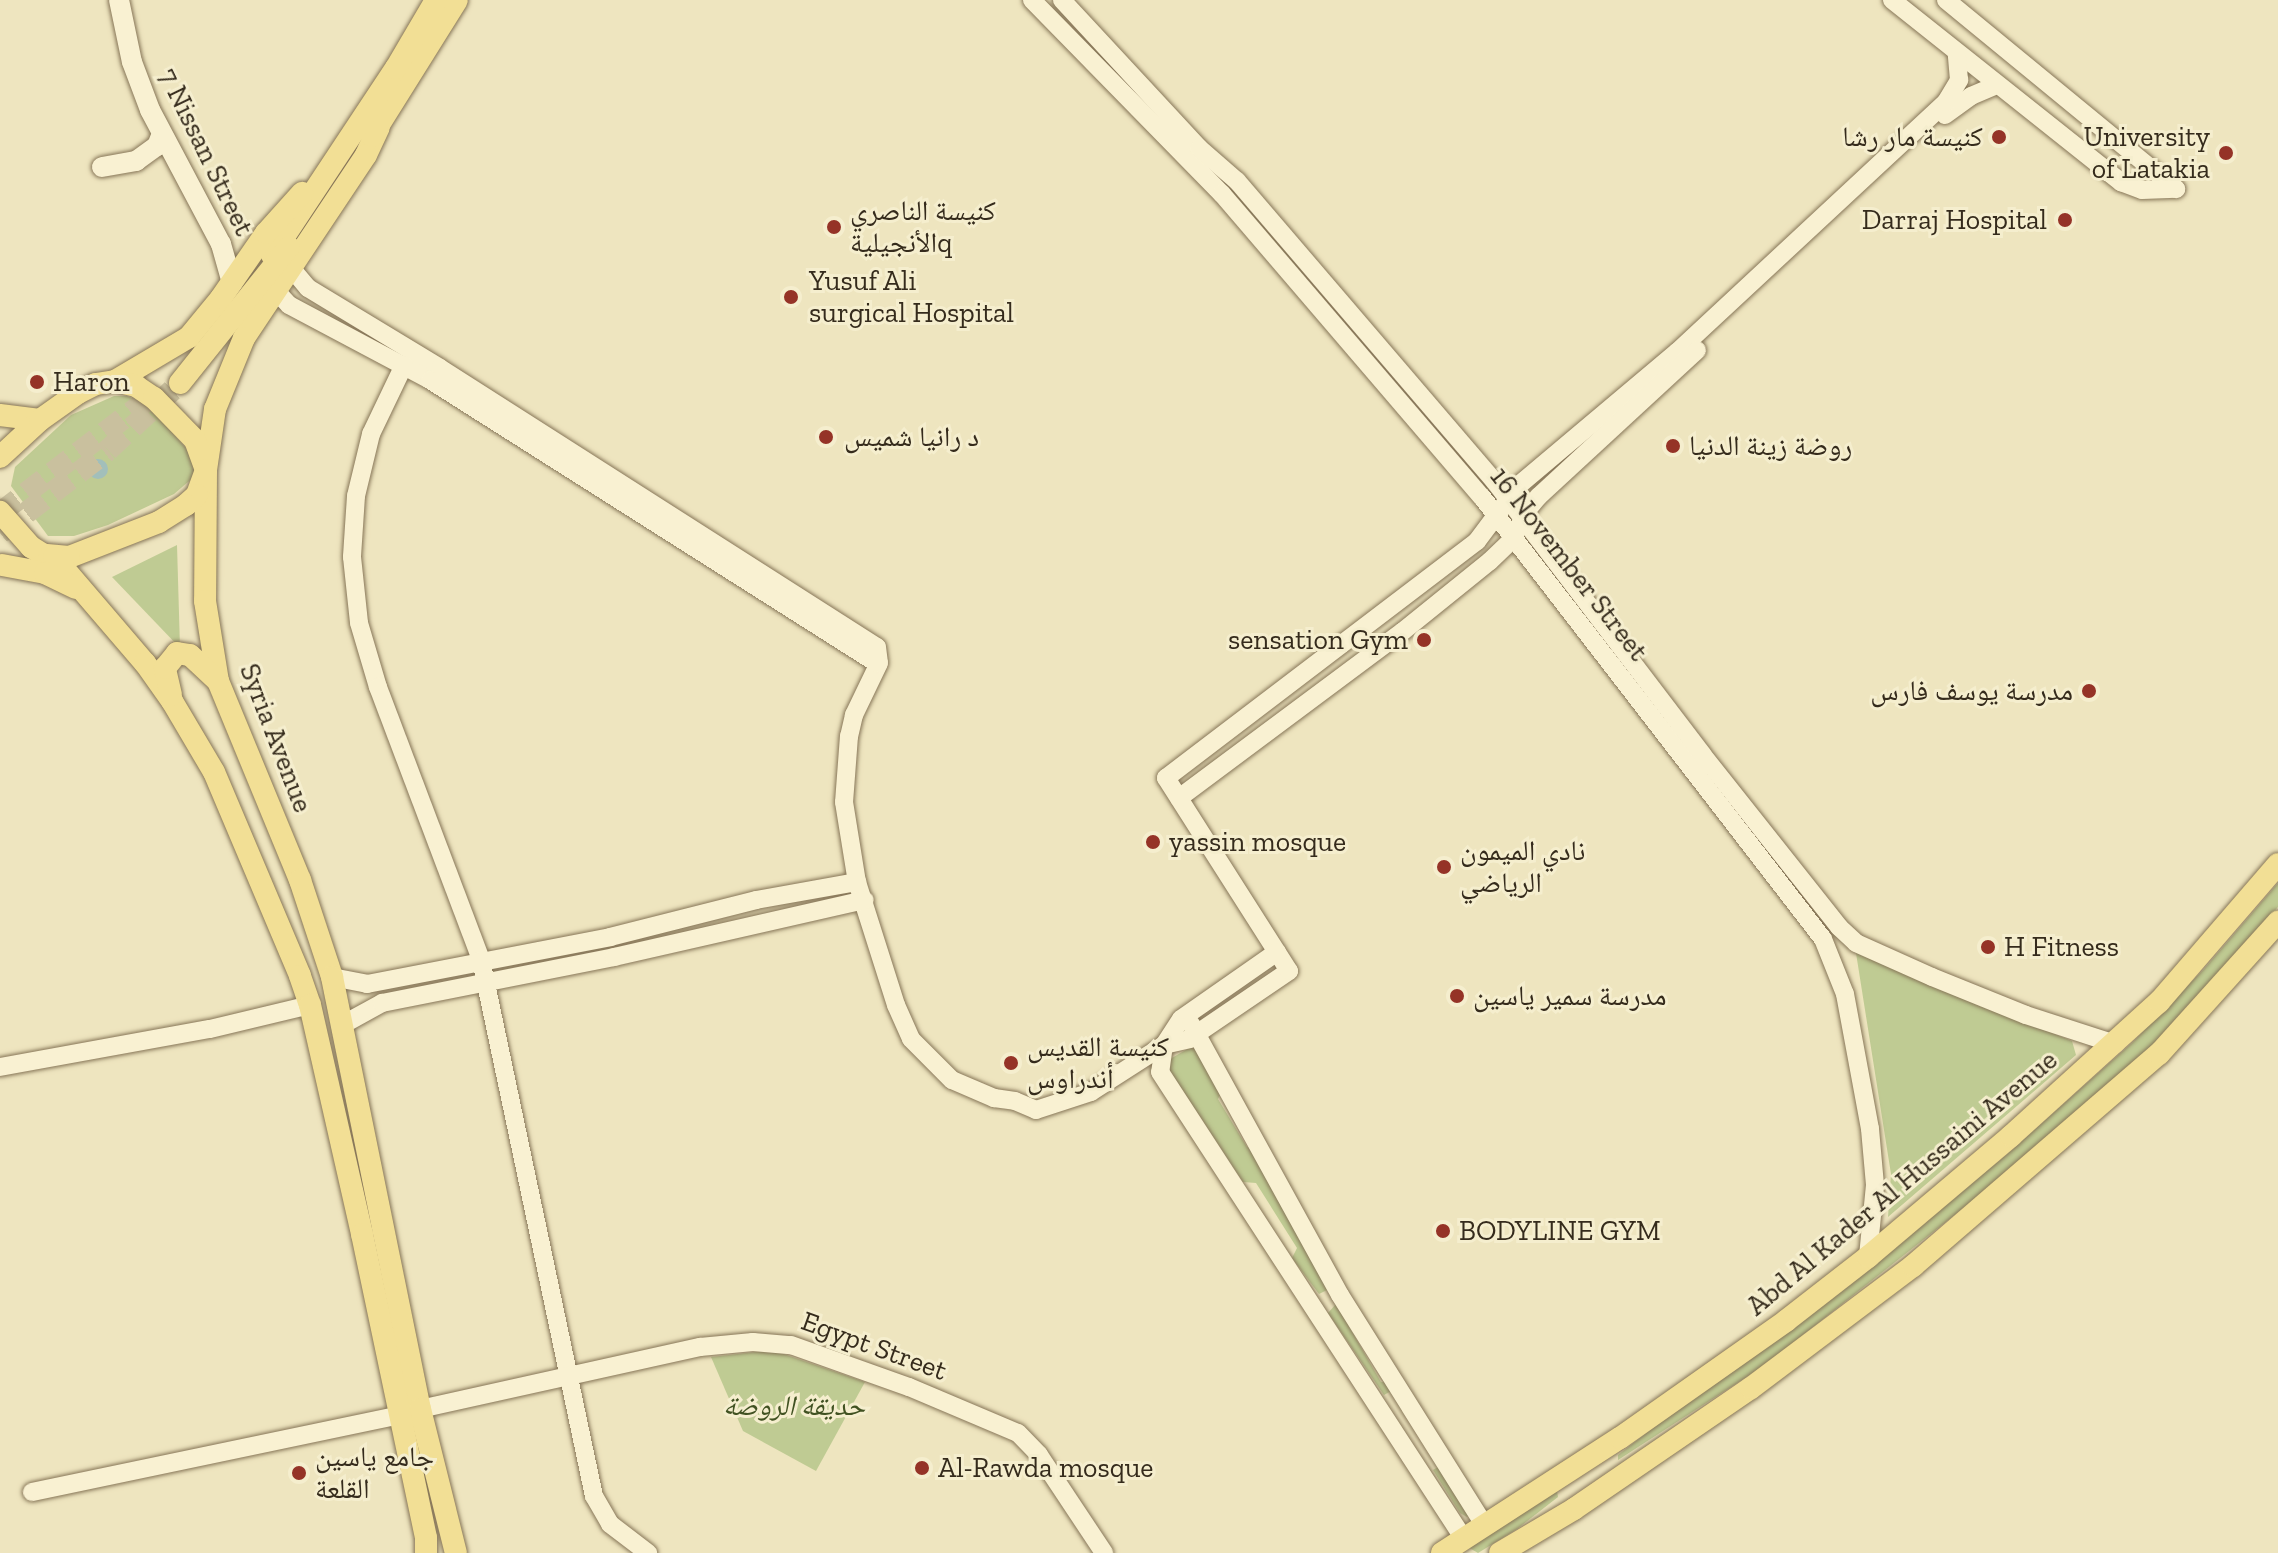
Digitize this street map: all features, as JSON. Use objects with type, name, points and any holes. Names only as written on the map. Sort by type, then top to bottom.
[{"type":"main road","name":"7 Nissan Street","points":[[119,0],[132,62],[161,136],[221,244],[232,283]]},
{"type":"main road","points":[[436,0],[346,145],[262,268],[175,380],[283,256],[379,127],[457,0]]},
{"type":"main road","points":[[1,566],[84,552],[159,522],[197,495],[206,470],[215,409],[244,338],[366,155],[379,127]]},
{"type":"main road","points":[[102,167],[136,161],[157,146],[161,136]]},
{"type":"main road","points":[[0,457],[40,420],[96,384],[115,381],[189,337],[232,283],[266,233],[346,145]]},
{"type":"main road","points":[[115,381],[136,386],[154,398],[195,440],[206,470]]},
{"type":"main road","points":[[0,415],[40,420]]},
{"type":"main road","name":"Syria Avenue","points":[[206,470],[205,601],[218,681],[300,880],[332,977],[410,1412]]},
{"type":"main road","points":[[0,512],[31,547],[49,556],[91,597],[172,701],[214,772],[310,1005],[410,1412],[448,1523],[453,1553]]},
{"type":"main road","points":[[1,566],[45,573],[91,597]]},
{"type":"main road","points":[[172,701],[165,668],[177,653],[190,655],[218,681]]},
{"type":"main road","name":"Abd Al Kader Al Hussaini Avenue","points":[[1442,1553],[1595,1454],[1787,1320],[1868,1257],[2115,1044],[2159,1002],[2278,864]]},
{"type":"main road","points":[[1500,1553],[1574,1509],[1835,1327],[2004,1191],[2159,1054],[2278,922]]},
{"type":"main road","points":[[410,1412],[427,1548]]},
{"type":"main road","points":[[1595,1454],[1597,1475],[1610,1484]]},
{"type":"main road","points":[[1555,1481],[1569,1491],[1574,1509]]},
{"type":"street","name":"16 November Street","points":[[1032,0],[1222,194],[1495,515],[1823,939],[1836,965],[1845,994],[1870,1129],[1875,1185],[1868,1257]]},
{"type":"street","name":"16 November Street","points":[[1062,0],[1199,148],[1237,181],[1507,498],[1702,754],[1839,927],[1856,943],[2026,1015],[2115,1044]]},
{"type":"street","points":[[1892,0],[1957,55],[2121,182],[2142,190],[2176,189],[1946,0]]},
{"type":"street","points":[[292,269],[308,288],[871,641],[880,655],[854,715],[845,758],[844,802],[857,882],[896,1005],[911,1039],[961,1084],[1036,1110],[1091,1092],[1164,1045],[1195,1035],[1289,971],[1166,778],[1477,541],[1507,498],[1688,343],[1946,102],[1959,80],[1957,55]]},
{"type":"street","points":[[1179,798],[1402,632],[1512,540],[1539,496],[1899,157],[1955,106],[1997,85]]},
{"type":"street","points":[[276,291],[289,305],[404,365],[878,664]]},
{"type":"street","points":[[404,365],[371,434],[356,496],[352,557],[356,601],[370,666],[481,960],[568,1378],[598,1506],[617,1531],[648,1553]]},
{"type":"street","points":[[1379,614],[1402,632]]},
{"type":"street","points":[[1686,765],[1702,754]]},
{"type":"street","points":[[332,977],[367,984],[610,937],[756,900],[857,882]]},
{"type":"street","points":[[342,1025],[382,1003],[614,957],[865,900]]},
{"type":"street","points":[[1277,952],[1187,1014],[1171,1031],[1164,1045],[1160,1072],[1464,1539]]},
{"type":"street","points":[[0,1067],[210,1029],[310,1005]]},
{"type":"street","points":[[1187,1014],[1195,1035],[1348,1308],[1484,1525]]},
{"type":"street","name":"Egypt Street","points":[[32,1492],[700,1347],[753,1342],[791,1345],[909,1387],[1018,1433],[1039,1455],[1104,1553]]},
{"type":"green space","points":[[114,396],[127,396],[147,404],[185,447],[195,463],[195,476],[174,494],[108,525],[74,536],[48,536],[11,486],[15,467],[71,415]]},
{"type":"green space","points":[[177,545],[180,648],[112,577]]},
{"type":"green space","points":[[2278,883],[2278,907],[2152,1048],[2019,1164],[1765,1365],[1618,1460],[1618,1455],[1653,1424],[1861,1273],[2005,1156],[2132,1043],[2204,969]]},
{"type":"green space","points":[[1856,953],[2072,1041],[2076,1055],[1888,1217],[1891,1174]]},
{"type":"green space","points":[[1191,1047],[1200,1050],[1222,1091],[1218,1099],[1247,1147],[1256,1148],[1329,1289],[1319,1294],[1292,1258],[1297,1248],[1256,1183],[1243,1182],[1170,1071],[1170,1059]]},
{"type":"green space","points":[[1336,1304],[1381,1382],[1388,1382],[1393,1390],[1384,1395],[1328,1313]]},
{"type":"green space","name":"حديقة الروضة","points":[[772,1350],[865,1382],[816,1471],[743,1431],[711,1357]]},
{"type":"green space","points":[[1441,1465],[1470,1514],[1467,1517],[1460,1513],[1433,1470]]},
{"type":"green space","points":[[1557,1491],[1558,1497],[1517,1529],[1478,1553],[1466,1546]]},
{"type":"water","points":[[98,459],[105,462],[108,469],[105,476],[98,479],[91,476],[88,469],[91,462]]},
{"type":"tunnel","points":[[0,533],[108,450],[180,383]]},
{"type":"tunnel","points":[[0,513],[146,401]]},
{"type":"place","name":"كنيسة مار رشا","points":[[1999,137]]},
{"type":"place","name":"University of Latakia","points":[[2226,153]]},
{"type":"place","name":"Darraj Hospital","points":[[2065,220]]},
{"type":"place","name":"كنيسة الناصري الأنجيليةq","points":[[834,227]]},
{"type":"place","name":"Yusuf Ali surgical Hospital","points":[[791,297]]},
{"type":"place","name":"Haron","points":[[37,382]]},
{"type":"place","name":"د رانيا شميس","points":[[826,437]]},
{"type":"place","name":"روضة زينة الدنيا","points":[[1673,446]]},
{"type":"place","name":"sensation Gym","points":[[1424,640]]},
{"type":"place","name":"مدرسة يوسف فارس","points":[[2089,691]]},
{"type":"place","name":"yassin mosque","points":[[1153,842]]},
{"type":"place","name":"نادي الميمون الرياضي","points":[[1444,867]]},
{"type":"place","name":"H Fitness","points":[[1988,947]]},
{"type":"place","name":"مدرسة سمير ياسين","points":[[1457,996]]},
{"type":"place","name":"كنيسة القديس أندراوس","points":[[1011,1063]]},
{"type":"place","name":"BODYLINE GYM","points":[[1443,1231]]},
{"type":"place","name":"Al-Rawda mosque","points":[[922,1468]]},
{"type":"place","name":"جامع ياسين القلعة","points":[[299,1473]]}]
